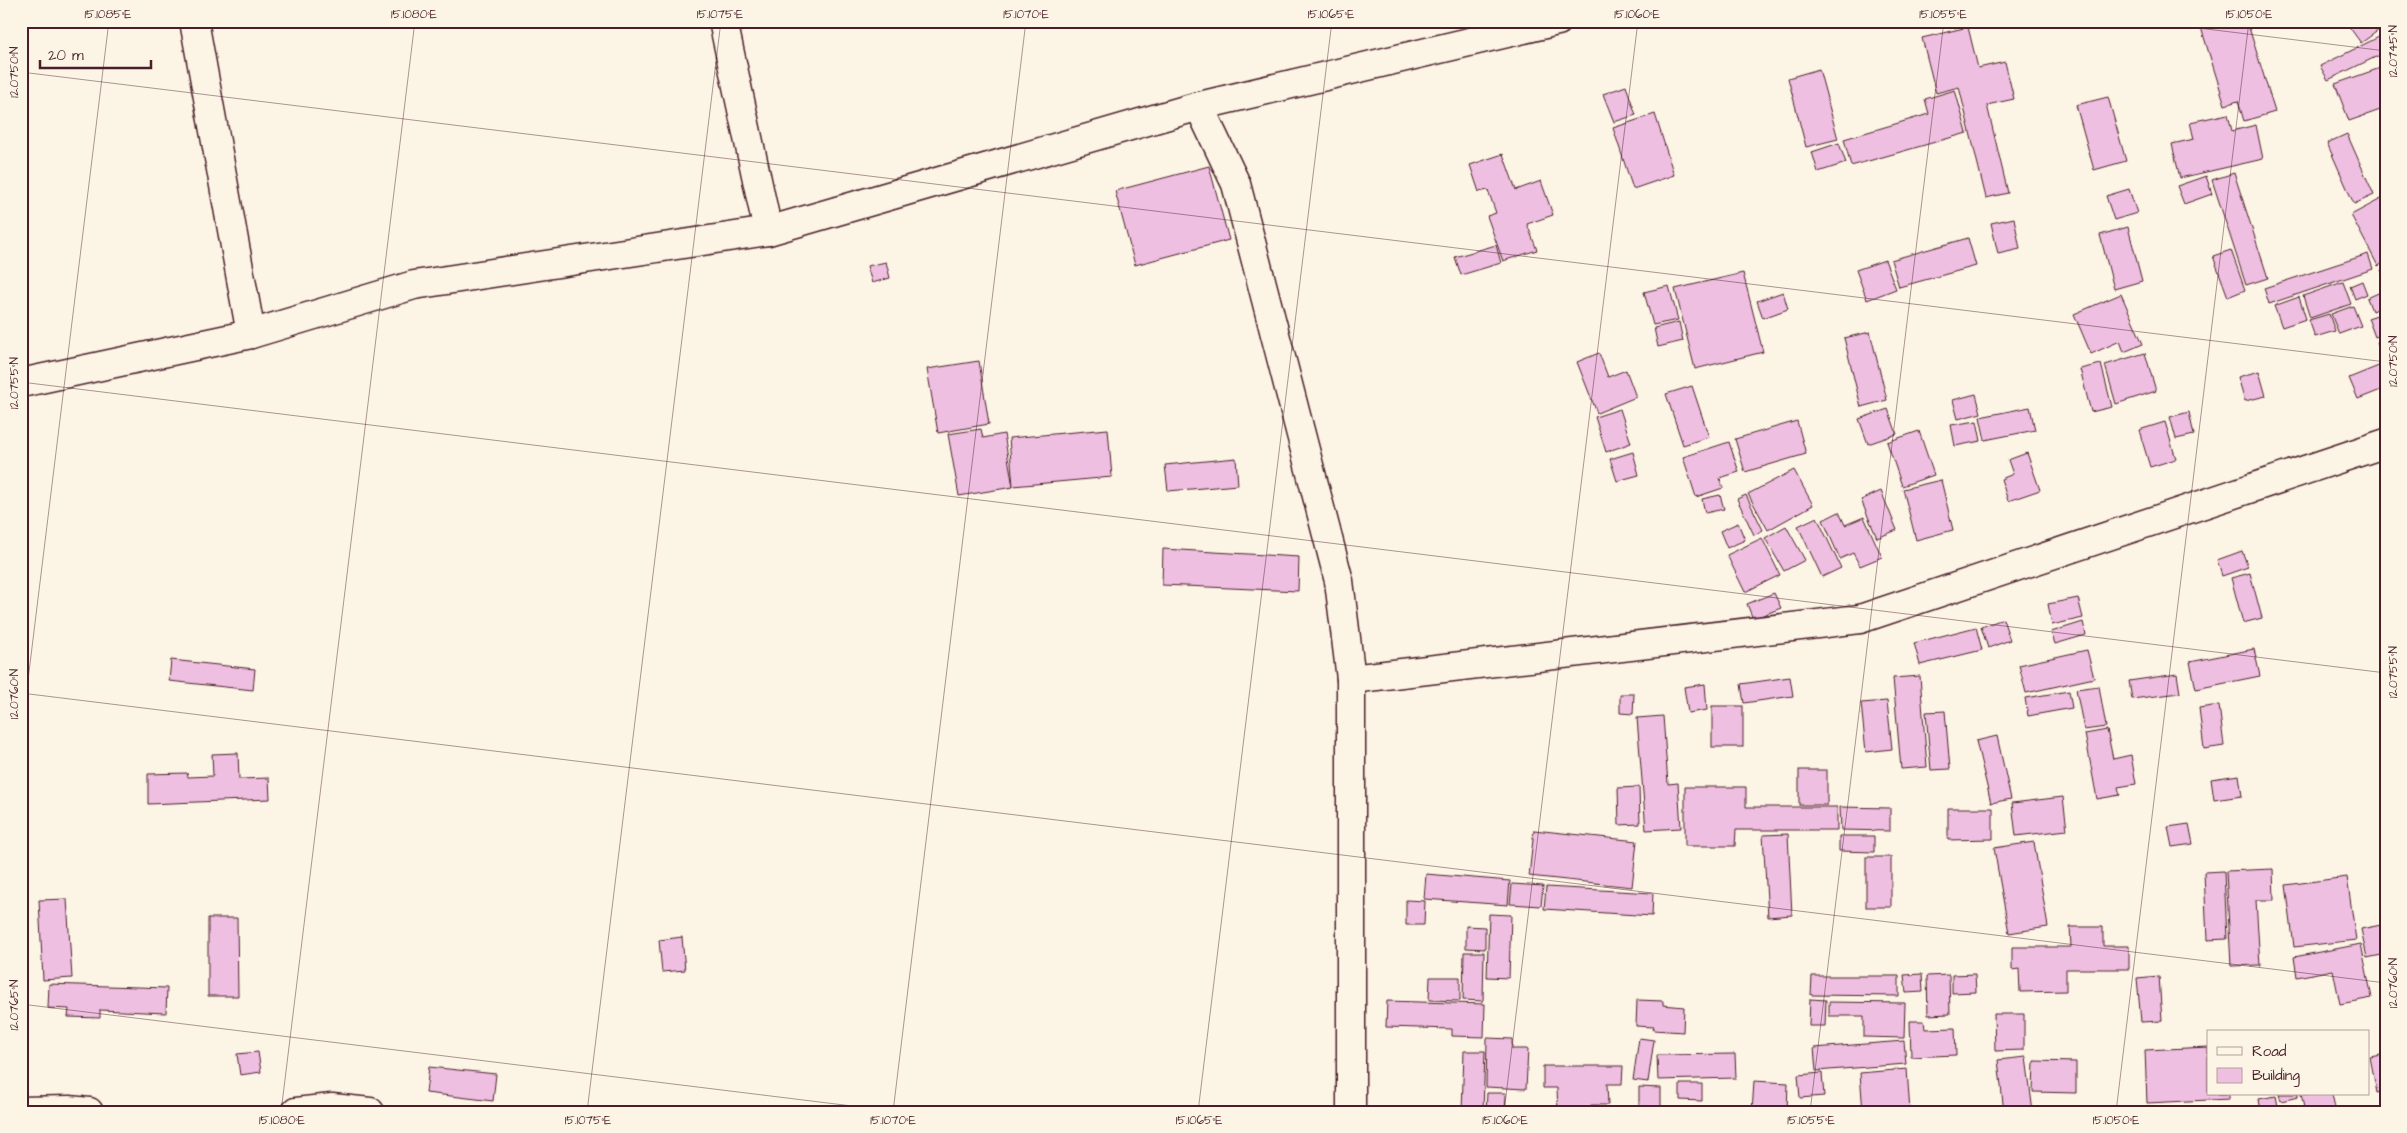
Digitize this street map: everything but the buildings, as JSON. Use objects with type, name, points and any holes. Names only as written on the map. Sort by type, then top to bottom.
[{"type":"street","points":[[194,21],[251,334]]},
{"type":"street","points":[[723,21],[768,230]]},
{"type":"street","points":[[21,384],[251,334],[414,285],[768,230],[1199,106],[1558,21]]},
{"type":"street","points":[[1199,106],[1236,184],[1339,581],[1351,679],[1351,1112]]},
{"type":"street","points":[[1351,679],[1860,619],[2386,443]]},
{"type":"street","points":[[296,1112],[332,1108],[370,1112]]},
{"type":"street","points":[[21,1111],[69,1110],[89,1112]]}]
